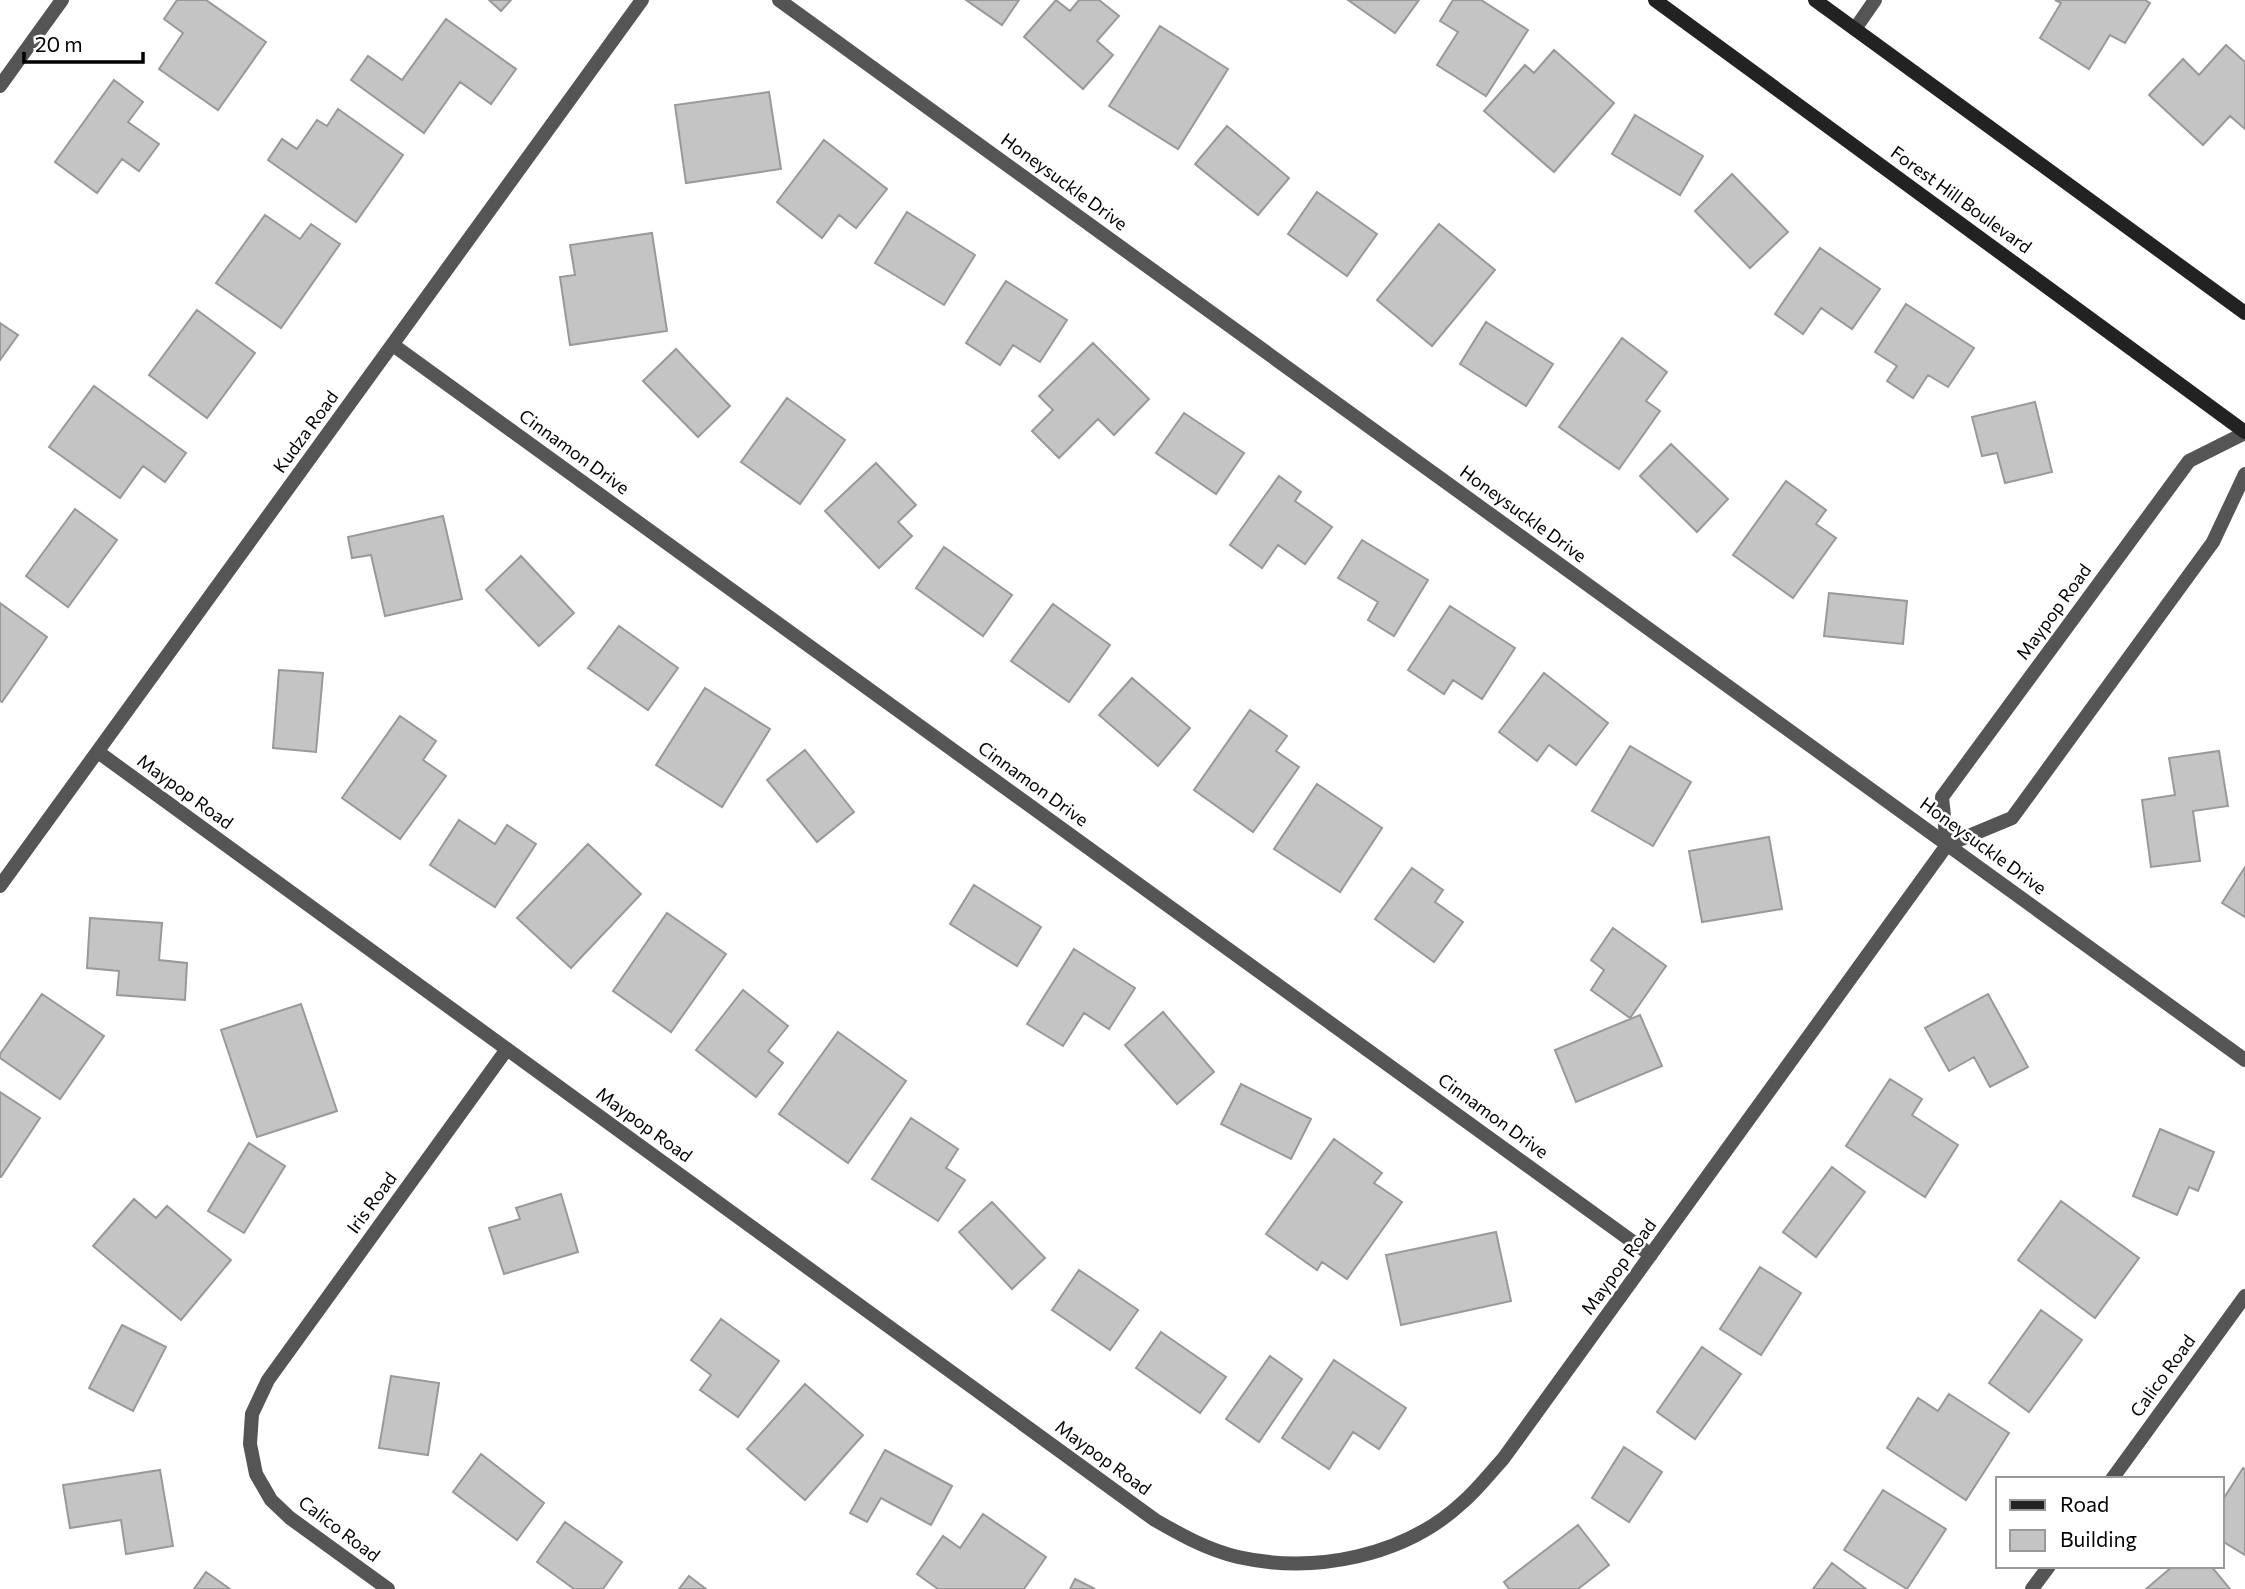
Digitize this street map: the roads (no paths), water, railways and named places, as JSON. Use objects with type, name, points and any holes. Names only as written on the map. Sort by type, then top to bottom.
[{"type":"main road","name":"Forest Hill Boulevard","points":[[1655,0],[2245,432]]},
{"type":"main road","points":[[1815,0],[2245,313]]},
{"type":"street","points":[[0,86],[62,0]]},
{"type":"street","name":"Kudza Road","points":[[0,886],[642,0]]},
{"type":"street","name":"Honeysuckle Drive","points":[[779,0],[2245,1060]]},
{"type":"street","points":[[1854,29],[1875,0]]},
{"type":"street","name":"Cinnamon Drive","points":[[393,345],[1651,1255]]},
{"type":"street","name":"Maypop Road","points":[[98,752],[1155,1520],[1208,1547],[1237,1556],[1297,1564],[1327,1562],[1357,1557],[1385,1548],[1440,1521],[1463,1503],[1503,1459],[1948,845],[1942,797],[2189,461],[2245,432]]},
{"type":"street","points":[[1948,845],[2012,818],[2213,542],[2245,474]]},
{"type":"street","name":"Iris Road","points":[[268,1380],[507,1049]]},
{"type":"street","name":"Calico Road","points":[[2113,1477],[2245,1296]]},
{"type":"street","name":"Calico Road","points":[[268,1380],[252,1414],[250,1444],[256,1474],[271,1500],[290,1518],[388,1589]]},
{"type":"street","points":[[2032,1589],[2048,1568]]}]
